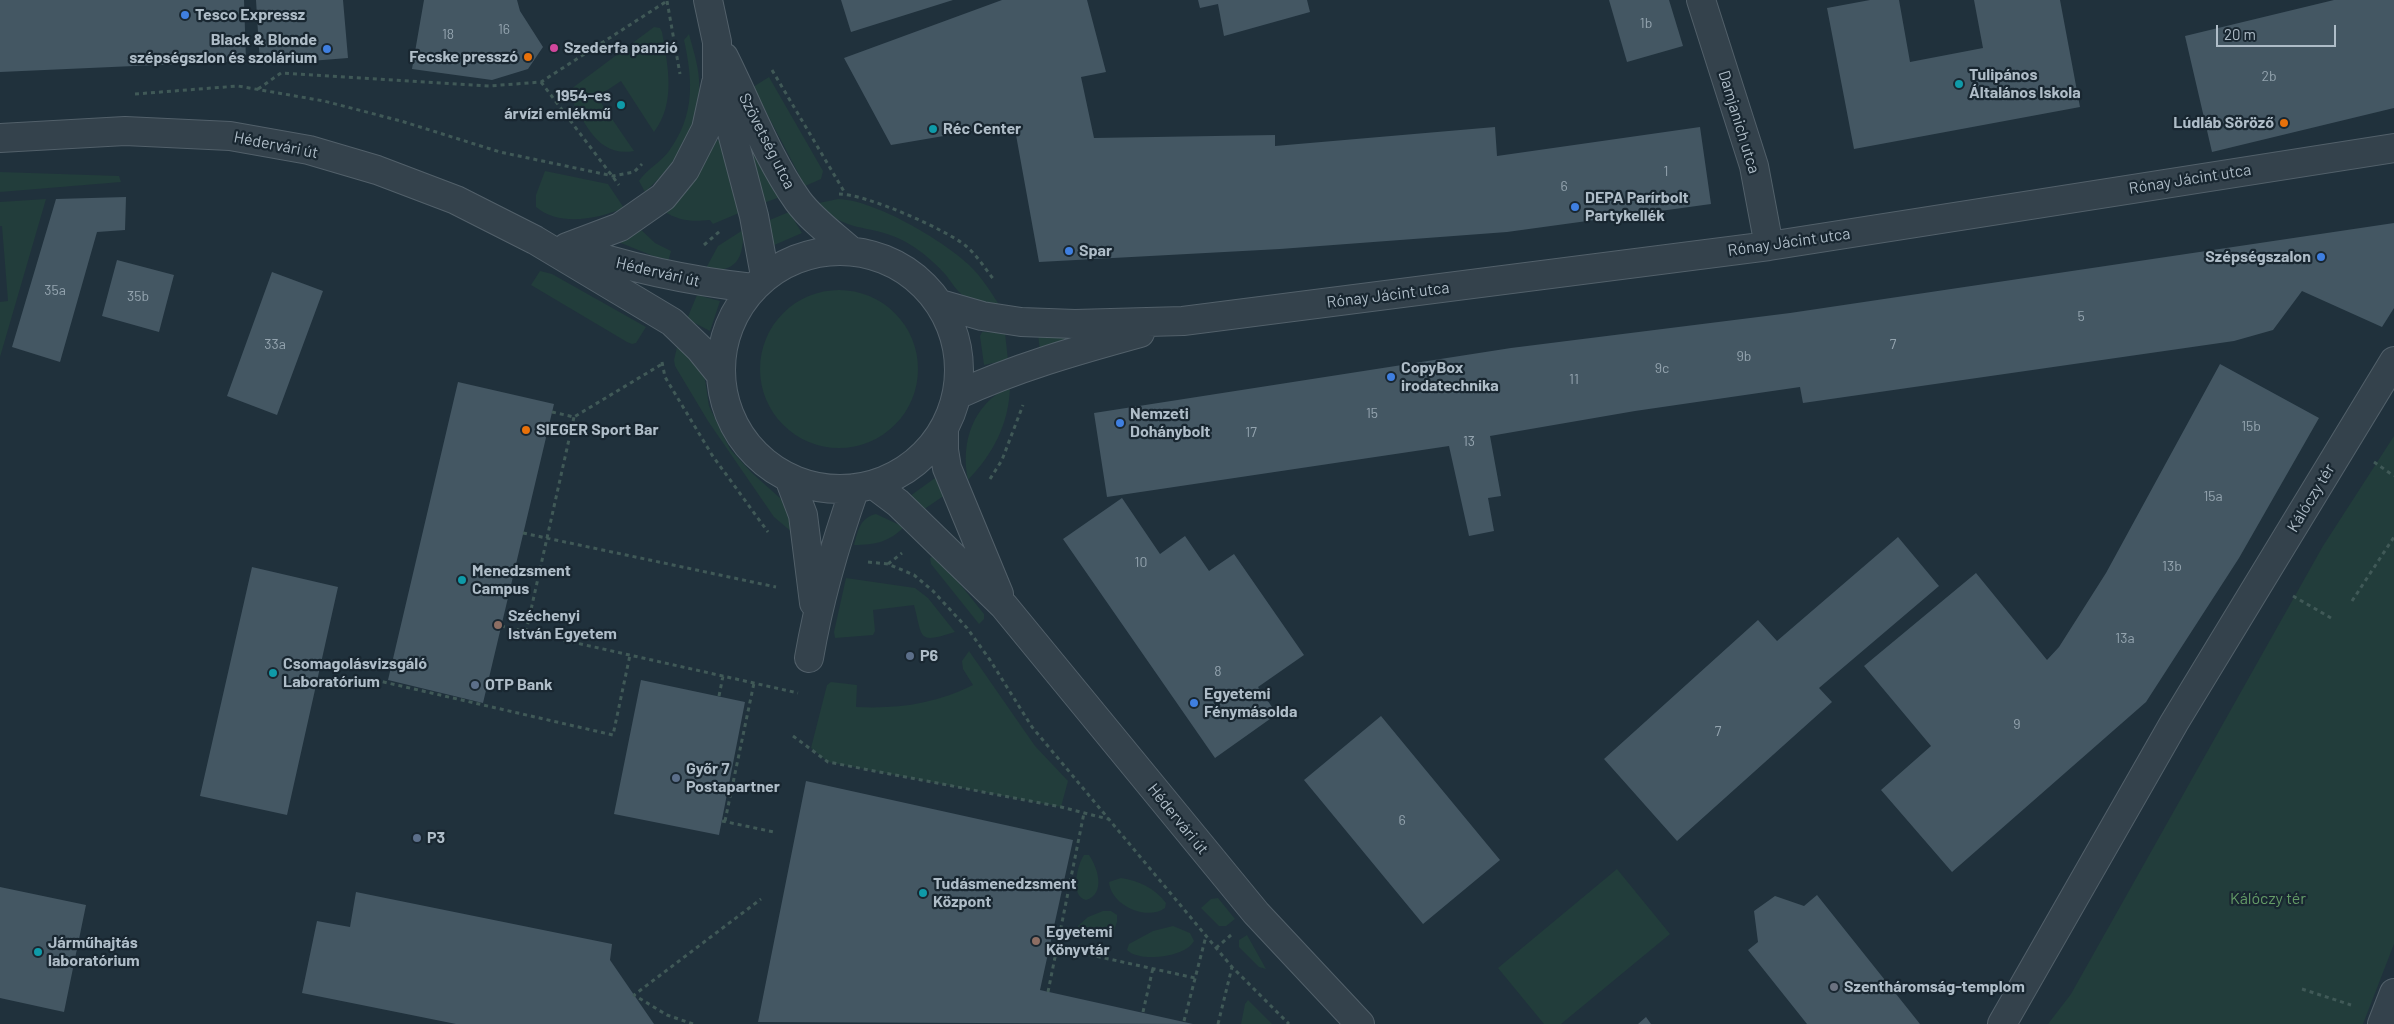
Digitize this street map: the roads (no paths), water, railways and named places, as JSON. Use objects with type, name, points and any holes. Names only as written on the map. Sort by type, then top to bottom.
[{"type":"street","name":"Szövetség utca","points":[[708,0],[717,42],[717,76],[754,216],[759,282]]},
{"type":"street","name":"Damjanich utca","points":[[1702,0],[1754,166],[1769,246]]},
{"type":"street","name":"Szövetség utca","points":[[717,42],[768,149],[797,200],[851,251]]},
{"type":"street","points":[[567,246],[620,227],[664,197],[685,170],[706,129],[717,76]]},
{"type":"street","name":"Hédervári út","points":[[0,138],[124,131],[230,136],[309,150],[377,170],[456,200],[535,240],[672,322],[700,349],[721,374]]},
{"type":"street","name":"Rónay Jácint utca","points":[[940,304],[972,314],[1021,322],[1076,324],[1183,321],[1769,246],[2394,148]]},
{"type":"street","name":"Hédervári út","points":[[535,240],[567,246],[644,270],[701,282],[759,282]]},
{"type":"street","points":[[851,251],[886,259],[916,277],[940,304],[954,333],[960,364],[957,396],[944,429],[926,453],[908,467],[864,486],[821,488],[789,478],[762,460],[740,436],[726,406],[721,374],[724,343],[735,313],[759,282],[792,261],[821,252],[851,251]]},
{"type":"street","name":"Rónay Jácint utca","points":[[957,396],[993,378],[1080,350],[1183,321]]},
{"type":"street","name":"Kálóczy tér","points":[[2002,1024],[2174,723],[2394,361]]},
{"type":"street","name":"Hédervári út","points":[[944,429],[944,450],[947,468],[1004,606]]},
{"type":"street","points":[[789,478],[803,515],[816,617]]},
{"type":"street","points":[[809,658],[816,617],[843,521],[864,486]]},
{"type":"street","name":"Hédervári út","points":[[864,486],[898,503],[1004,606],[1256,913],[1360,1024]]},
{"type":"street","points":[[2382,1024],[2394,993]]},
{"type":"place","name":"Tesco Expressz","points":[[185,15]]},
{"type":"place","name":"Szederfa panzió","points":[[554,48]]},
{"type":"place","name":"Black & Blonde szépségszlon és szolárium","points":[[327,49]]},
{"type":"place","name":"Fecske presszó","points":[[528,57]]},
{"type":"place","name":"Tulipános Általános Iskola","points":[[1959,84]]},
{"type":"place","name":"1954-es árvízi emlékmű","points":[[621,105]]},
{"type":"place","name":"Lúdláb Söröző","points":[[2284,123]]},
{"type":"place","name":"Réc Center","points":[[933,129]]},
{"type":"place","name":"DEPA Parírbolt Partykellék","points":[[1575,207]]},
{"type":"place","name":"Spar","points":[[1069,251]]},
{"type":"place","name":"Szépségszalon","points":[[2321,257]]},
{"type":"place","name":"CopyBox irodatechnika","points":[[1391,377]]},
{"type":"place","name":"Nemzeti Dohánybolt","points":[[1120,423]]},
{"type":"place","name":"SIEGER Sport Bar","points":[[526,430]]},
{"type":"place","name":"Menedzsment Campus","points":[[462,580]]},
{"type":"place","name":"Széchenyi István Egyetem","points":[[498,625]]},
{"type":"place","name":"P6","points":[[910,656]]},
{"type":"place","name":"Csomagolásvizsgáló Laboratórium","points":[[273,673]]},
{"type":"place","name":"OTP Bank","points":[[475,685]]},
{"type":"place","name":"Egyetemi Fénymásolda","points":[[1194,703]]},
{"type":"place","name":"Győr 7 Postapartner","points":[[676,778]]},
{"type":"place","name":"P3","points":[[417,838]]},
{"type":"place","name":"Tudásmenedzsment Központ","points":[[923,893]]},
{"type":"place","name":"Egyetemi Könyvtár","points":[[1036,941]]},
{"type":"place","name":"Járműhajtás laboratórium","points":[[38,952]]},
{"type":"place","name":"Szentháromság-templom","points":[[1834,987]]}]
